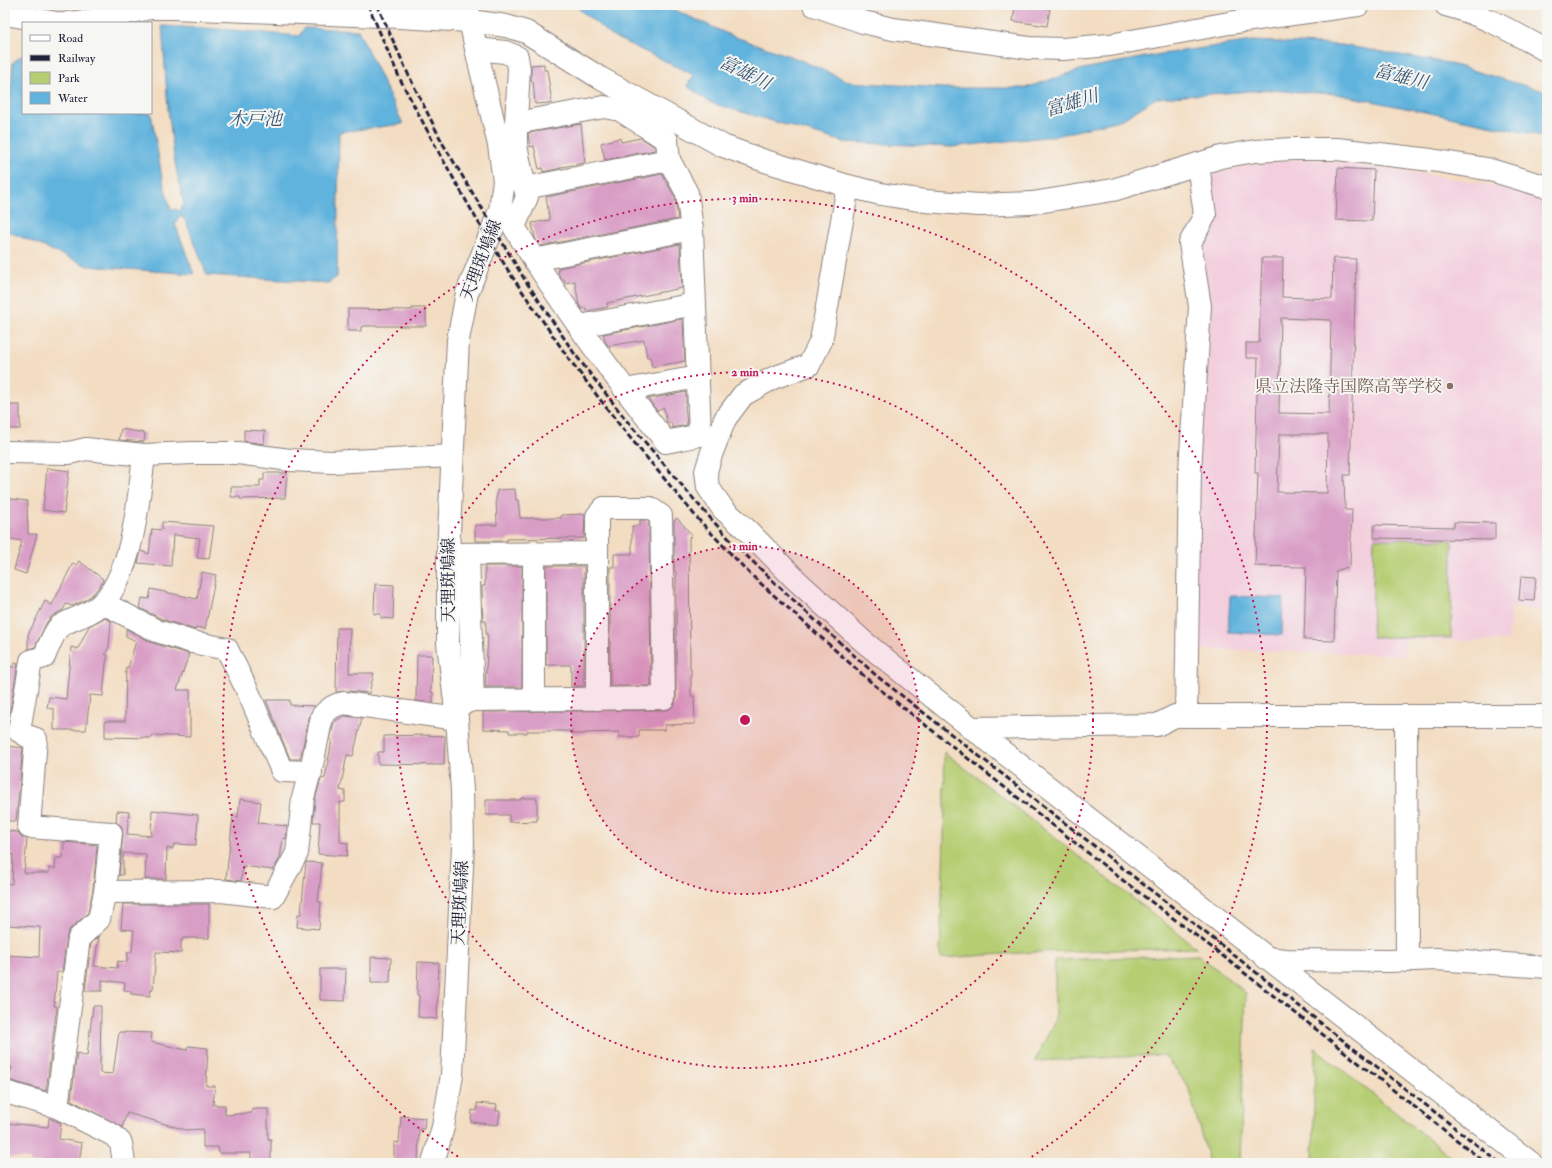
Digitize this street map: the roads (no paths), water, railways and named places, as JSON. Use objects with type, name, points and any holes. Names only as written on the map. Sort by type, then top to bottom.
[{"type":"street","points":[[814,5],[863,22],[893,29],[1029,48],[1063,49],[1110,45],[1263,11],[1358,5]]},
{"type":"street","points":[[1446,5],[1488,20],[1547,51]]},
{"type":"street","points":[[77,22],[95,20],[150,8],[381,16],[469,13],[526,32],[600,78],[723,146],[765,161],[848,186],[881,194],[925,201],[979,205],[1032,203],[1113,190],[1221,157],[1254,151],[1292,149],[1337,149],[1388,154],[1487,169],[1547,188]]},
{"type":"street","name":"天理斑鳩線","points":[[433,1163],[452,1075],[463,846],[461,708],[448,643],[458,554],[452,456],[458,340],[467,293],[500,210],[503,187],[503,162],[500,145],[476,49],[469,13]]},
{"type":"street","points":[[5,14],[51,22]]},
{"type":"street","points":[[476,49],[505,52],[517,57],[519,69],[516,123],[516,146],[527,197],[514,227],[534,260],[625,390],[666,442],[700,435],[692,229],[687,194],[669,160],[667,140],[620,110],[604,107],[516,123]]},
{"type":"street","points":[[525,188],[669,160]]},
{"type":"street","points":[[1186,716],[1190,471],[1200,306],[1190,243],[1205,215],[1198,164]]},
{"type":"street","points":[[848,186],[821,341],[809,365],[773,378],[743,395],[725,419],[712,452],[706,472],[708,487],[723,509],[747,530],[795,579],[864,642],[971,728],[1531,1163]]},
{"type":"street","points":[[534,260],[692,229]]},
{"type":"street","points":[[580,326],[695,304]]},
{"type":"street","points":[[625,390],[698,377]]},
{"type":"street","points":[[5,452],[69,453],[86,449],[144,455],[193,452],[238,453],[290,460],[332,462],[452,456]]},
{"type":"street","points":[[57,1107],[79,938],[99,919],[105,892],[111,833],[29,827],[36,739],[27,736],[19,730],[31,661],[44,657],[59,628],[93,611],[103,603],[120,577],[136,519],[144,455]]},
{"type":"street","points":[[105,892],[221,891],[273,897],[297,853],[303,798],[311,772],[322,716],[336,704],[461,708],[534,699],[597,699],[664,698],[661,516],[650,508],[604,508],[597,516],[597,699]]},
{"type":"street","points":[[458,554],[597,553]]},
{"type":"street","points":[[534,554],[534,699]]},
{"type":"street","points":[[103,603],[157,631],[192,642],[227,649],[282,771],[311,772]]},
{"type":"street","points":[[971,728],[1157,725],[1175,716],[1547,716]]},
{"type":"street","points":[[1406,716],[1407,961]]},
{"type":"street","points":[[1266,958],[1286,960],[1407,961],[1436,959],[1547,967]]},
{"type":"street","points":[[5,1092],[57,1107],[113,1135],[121,1143],[124,1163]]},
{"type":"water","name":"富雄川","points":[[574,5],[664,5],[730,35],[798,59],[850,82],[942,88],[1025,88],[1083,69],[1161,54],[1253,41],[1342,45],[1447,63],[1547,92],[1547,137],[1337,94],[1266,90],[1156,98],[1123,119],[1056,136],[951,147],[844,142],[711,103],[687,86],[694,75],[612,36]]},
{"type":"water","name":"木戸池","points":[[162,26],[220,29],[299,36],[304,28],[358,30],[403,124],[339,132],[337,277],[328,283],[207,275],[185,219],[183,219],[182,216],[178,218],[175,224],[194,274],[88,266],[5,230],[5,153],[13,62],[22,56],[22,114],[151,114],[162,178],[171,210],[176,209],[177,211],[181,210],[180,208],[184,206],[174,158],[168,109]]},
{"type":"water","points":[[1230,596],[1283,598],[1282,635],[1228,632]]},
{"type":"railway","points":[[368,5],[400,79],[437,149],[477,220],[511,275],[569,359],[622,428],[698,519],[750,574],[872,683],[1486,1163]]},
{"type":"railway","points":[[377,5],[409,76],[443,144],[525,280],[574,353],[627,421],[732,542],[878,677],[1500,1163]]},
{"type":"place","name":"県立法隆寺国際高等学校","points":[[1450,386]]}]
